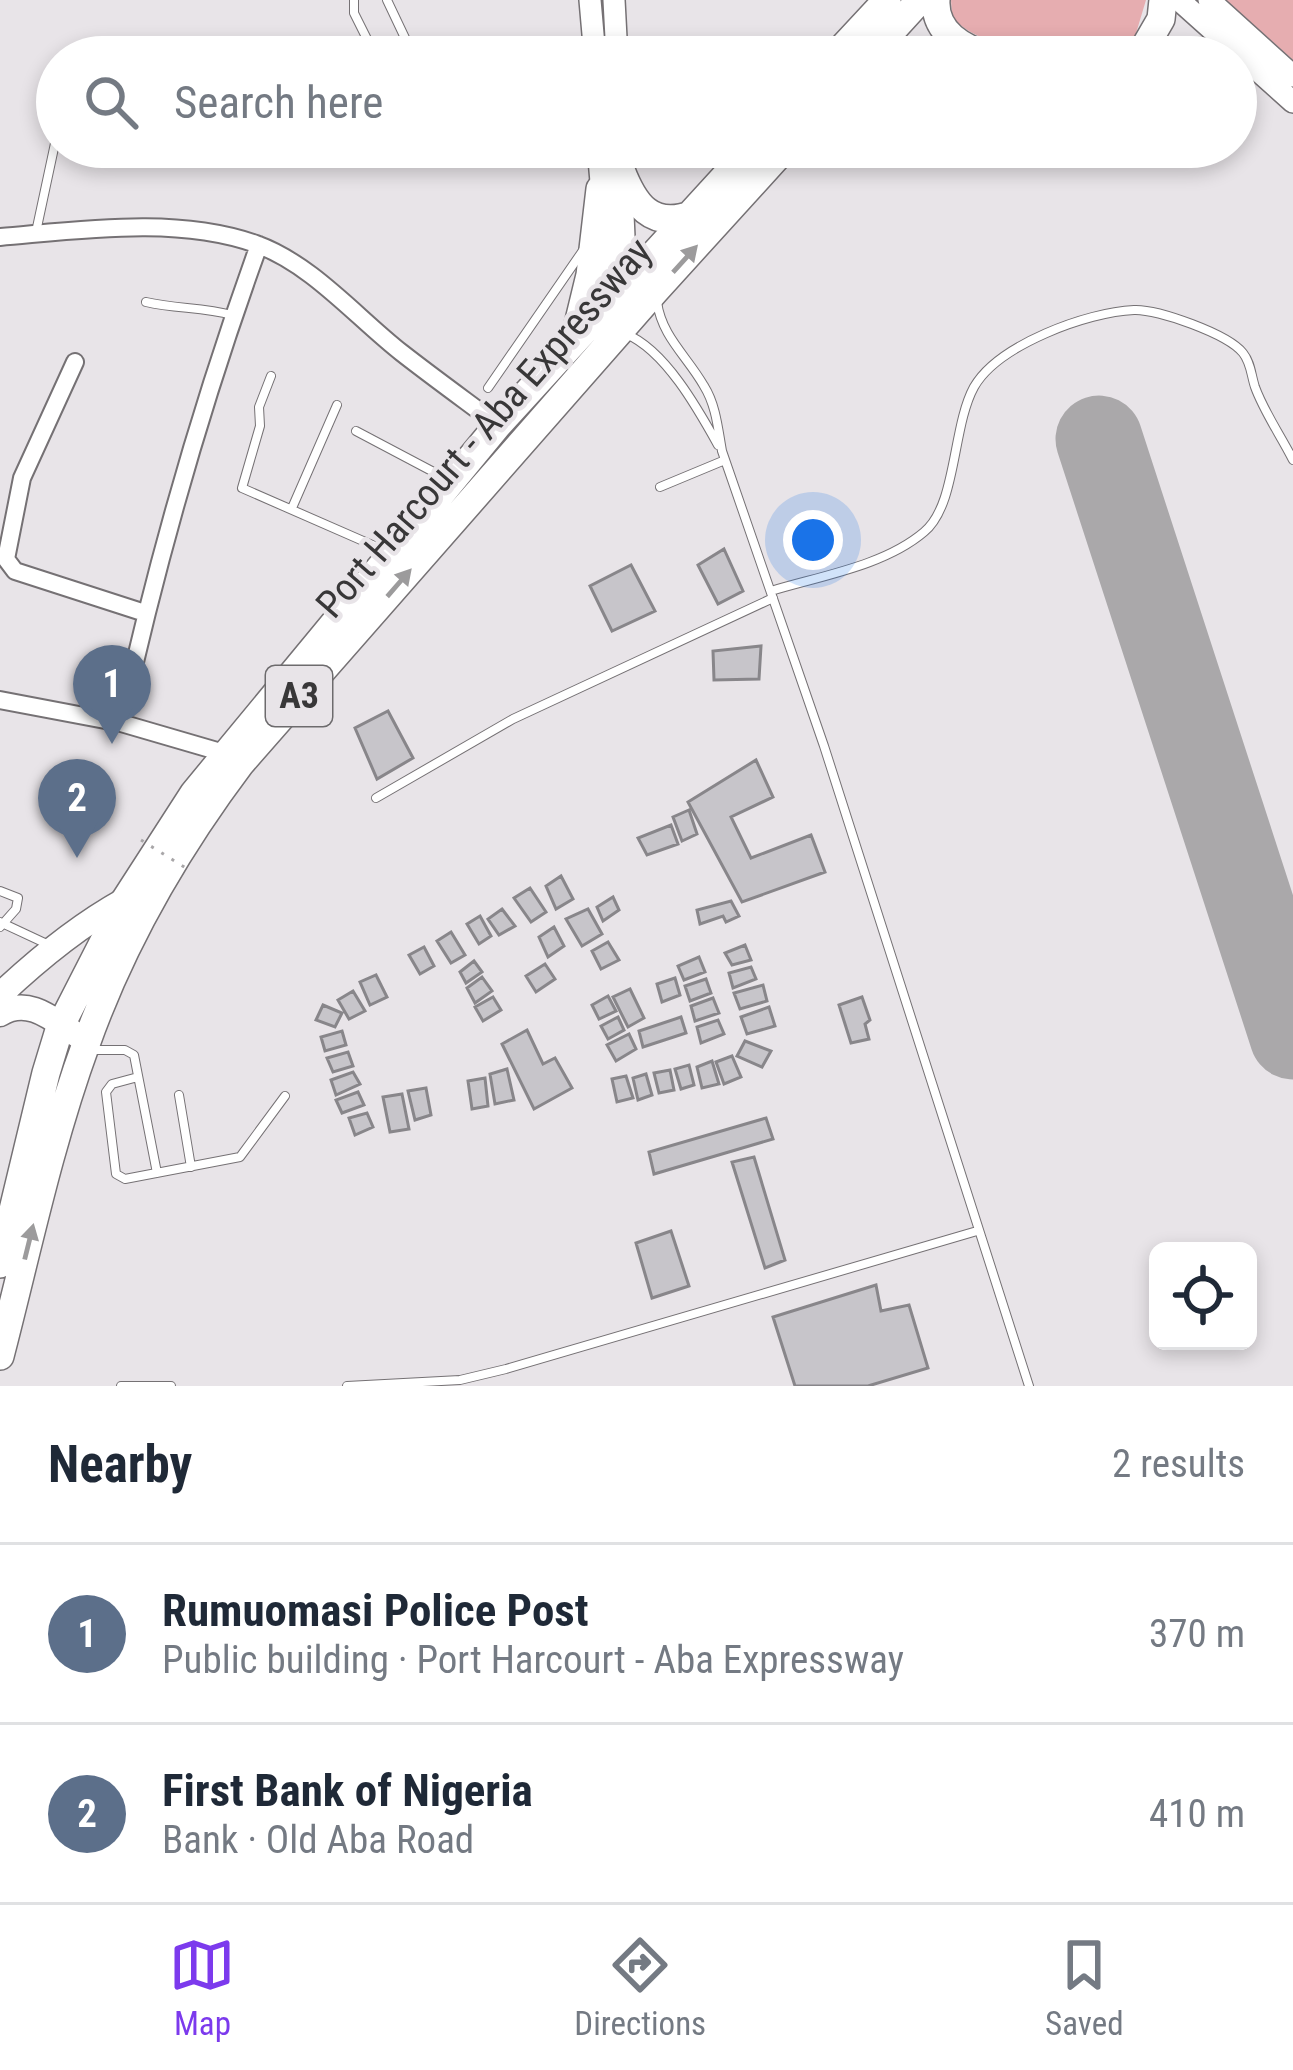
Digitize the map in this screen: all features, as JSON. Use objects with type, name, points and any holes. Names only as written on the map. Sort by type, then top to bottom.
[{"type":"highway","points":[[853,36],[886,0]]},
{"type":"highway","points":[[887,36],[920,0]]},
{"type":"highway","points":[[936,0],[944,31],[951,36]]},
{"type":"highway","points":[[1151,36],[1161,19],[1163,0]]},
{"type":"highway","points":[[624,168],[632,196],[646,213],[670,219],[691,215]]},
{"type":"highway","name":"Port Harcourt - Aba Expressway","points":[[0,1264],[60,1027],[125,900],[224,753],[498,425],[733,168]]},
{"type":"highway","name":"Port Harcourt - Aba Expressway","points":[[0,1356],[57,1133],[85,1046],[183,845],[222,788],[767,168]]},
{"type":"highway","points":[[574,340],[590,275],[600,190]]},
{"type":"main road","points":[[590,0],[593,36]]},
{"type":"main road","points":[[614,0],[616,36]]},
{"type":"main road","points":[[1179,0],[1210,36]]},
{"type":"main road","points":[[1209,0],[1249,36]]},
{"type":"main road","points":[[1257,43],[1293,76]]},
{"type":"main road","points":[[1257,77],[1293,103]]},
{"type":"main road","points":[[599,168],[619,290]]},
{"type":"main road","points":[[619,290],[621,168]]},
{"type":"main road","points":[[0,995],[92,918],[125,900]]},
{"type":"main road","points":[[0,1014],[11,1007],[31,1007],[85,1046]]},
{"type":"street","points":[[0,237],[178,230],[260,245],[296,265],[498,425]]},
{"type":"street","points":[[121,723],[195,429],[260,245]]},
{"type":"street","points":[[75,362],[22,478],[6,559],[15,571],[146,613]]},
{"type":"street","points":[[0,700],[121,723],[224,753]]},
{"type":"lane","points":[[353,0],[366,36]]},
{"type":"lane","points":[[387,0],[404,36]]},
{"type":"lane","points":[[36,234],[50,168]]},
{"type":"lane","points":[[488,388],[595,233]]},
{"type":"lane","points":[[655,291],[663,328],[713,405],[723,456],[844,809],[1029,1386]]},
{"type":"lane","points":[[146,302],[190,310],[203,307],[234,316]]},
{"type":"lane","points":[[376,798],[513,719],[772,594],[889,553],[927,530],[946,488],[968,400],[987,369],[1027,344],[1106,314],[1138,309],[1162,314],[1240,350],[1293,460]]},
{"type":"lane","points":[[620,332],[651,350],[694,403],[723,456]]},
{"type":"lane","points":[[271,376],[259,407],[260,426],[242,488],[393,554]]},
{"type":"lane","points":[[292,508],[338,405]]},
{"type":"lane","points":[[356,431],[452,482]]},
{"type":"lane","points":[[660,487],[723,456]]},
{"type":"lane","points":[[0,891],[18,898],[16,909],[1,924],[54,947]]},
{"type":"lane","points":[[85,1046],[130,1051],[157,1173]]},
{"type":"lane","points":[[139,1078],[112,1084],[106,1092],[116,1174],[125,1179],[240,1157],[285,1096]]},
{"type":"lane","points":[[179,1095],[191,1167]]},
{"type":"lane","points":[[347,1386],[460,1380],[506,1370],[977,1232]]},
{"type":"lane","points":[[121,1386],[171,1386]]},
{"type":"path","points":[[141,840],[189,870]]},
{"type":"shaded area","points":[[951,0],[1146,0],[1135,36],[980,36],[952,17]]},
{"type":"shaded area","points":[[1226,0],[1293,0],[1293,60]]},
{"type":"building","points":[[724,549],[743,591],[718,604],[698,565]]},
{"type":"building","points":[[631,565],[655,611],[612,631],[590,586]]},
{"type":"building","points":[[761,646],[759,679],[714,680],[713,651]]},
{"type":"building","points":[[388,711],[413,758],[377,779],[355,728]]},
{"type":"building","points":[[756,760],[773,797],[731,817],[751,858],[811,835],[825,872],[742,902],[688,802]]},
{"type":"building","points":[[689,810],[697,834],[682,841],[673,817]]},
{"type":"building","points":[[671,825],[678,844],[647,855],[638,838]]},
{"type":"building","points":[[561,876],[573,899],[556,909],[546,886]]},
{"type":"building","points":[[530,888],[546,912],[531,922],[514,898]]},
{"type":"building","points":[[613,897],[619,910],[603,921],[597,907]]},
{"type":"building","points":[[731,901],[739,916],[700,924],[697,910]]},
{"type":"building","points":[[502,909],[515,926],[499,935],[488,919]]},
{"type":"building","points":[[588,909],[602,934],[582,946],[566,919]]},
{"type":"building","points":[[480,916],[491,936],[479,944],[467,924]]},
{"type":"building","points":[[554,927],[564,946],[548,957],[539,937]]},
{"type":"building","points":[[451,932],[465,955],[451,963],[437,941]]},
{"type":"building","points":[[608,942],[619,960],[601,969],[592,951]]},
{"type":"building","points":[[745,945],[751,960],[732,965],[725,953]]},
{"type":"building","points":[[424,947],[434,966],[420,974],[409,955]]},
{"type":"building","points":[[699,957],[705,972],[684,980],[678,966]]},
{"type":"building","points":[[474,961],[482,972],[466,983],[460,972]]},
{"type":"building","points":[[545,964],[555,979],[536,992],[526,976]]},
{"type":"building","points":[[751,967],[756,979],[733,988],[729,973]]},
{"type":"building","points":[[376,975],[387,997],[370,1005],[360,982]]},
{"type":"building","points":[[482,977],[492,991],[475,1003],[467,988]]},
{"type":"building","points":[[675,978],[680,995],[662,1002],[657,984]]},
{"type":"building","points":[[706,979],[711,993],[690,1001],[685,986]]},
{"type":"building","points":[[763,985],[767,1001],[740,1009],[734,993]]},
{"type":"building","points":[[630,989],[644,1018],[628,1027],[613,997]]},
{"type":"building","points":[[353,991],[365,1011],[349,1019],[338,1000]]},
{"type":"building","points":[[608,996],[616,1011],[599,1019],[592,1005]]},
{"type":"building","points":[[493,997],[501,1010],[483,1021],[475,1007]]},
{"type":"building","points":[[862,997],[870,1020],[865,1024],[869,1039],[851,1043],[839,1005]]},
{"type":"building","points":[[713,998],[719,1013],[695,1021],[691,1006]]},
{"type":"building","points":[[323,1005],[342,1013],[335,1027],[316,1020]]},
{"type":"building","points":[[769,1007],[775,1026],[747,1034],[741,1017]]},
{"type":"building","points":[[618,1017],[624,1030],[608,1039],[601,1026]]},
{"type":"building","points":[[681,1017],[686,1033],[643,1047],[639,1031]]},
{"type":"building","points":[[718,1020],[724,1034],[701,1043],[697,1027]]},
{"type":"building","points":[[527,1030],[543,1064],[555,1058],[572,1088],[534,1109],[502,1044]]},
{"type":"building","points":[[342,1031],[346,1045],[325,1051],[321,1037]]},
{"type":"building","points":[[629,1034],[636,1049],[616,1061],[607,1045]]},
{"type":"building","points":[[745,1041],[771,1051],[762,1067],[737,1056]]},
{"type":"building","points":[[348,1052],[353,1066],[333,1072],[327,1058]]},
{"type":"building","points":[[732,1056],[741,1077],[724,1084],[716,1062]]},
{"type":"building","points":[[712,1061],[719,1084],[702,1088],[697,1067]]},
{"type":"building","points":[[689,1065],[694,1085],[681,1089],[675,1069]]},
{"type":"building","points":[[507,1069],[514,1100],[495,1104],[490,1074]]},
{"type":"building","points":[[670,1070],[674,1090],[659,1093],[654,1073]]},
{"type":"building","points":[[353,1072],[360,1084],[336,1095],[331,1080]]},
{"type":"building","points":[[646,1074],[652,1095],[638,1100],[633,1078]]},
{"type":"building","points":[[626,1076],[633,1098],[617,1102],[612,1079]]},
{"type":"building","points":[[485,1078],[488,1106],[472,1109],[468,1081]]},
{"type":"building","points":[[426,1088],[431,1115],[415,1120],[408,1091]]},
{"type":"building","points":[[358,1092],[364,1105],[342,1113],[336,1100]]},
{"type":"building","points":[[402,1094],[409,1129],[390,1132],[383,1097]]},
{"type":"building","points":[[367,1113],[373,1127],[355,1135],[349,1118]]},
{"type":"building","points":[[766,1118],[773,1139],[654,1174],[649,1152]]},
{"type":"building","points":[[754,1157],[785,1260],[765,1268],[732,1162]]},
{"type":"building","points":[[671,1231],[689,1286],[652,1298],[636,1243]]},
{"type":"building","points":[[876,1285],[881,1311],[909,1305],[928,1368],[868,1386],[795,1386],[773,1317]]},
{"type":"runway","points":[[1099,439],[1293,1036]]},
{"type":"place","name":"Rumuomasi Police Post","points":[[112,744]]},
{"type":"place","name":"First Bank of Nigeria","points":[[77,858]]}]
